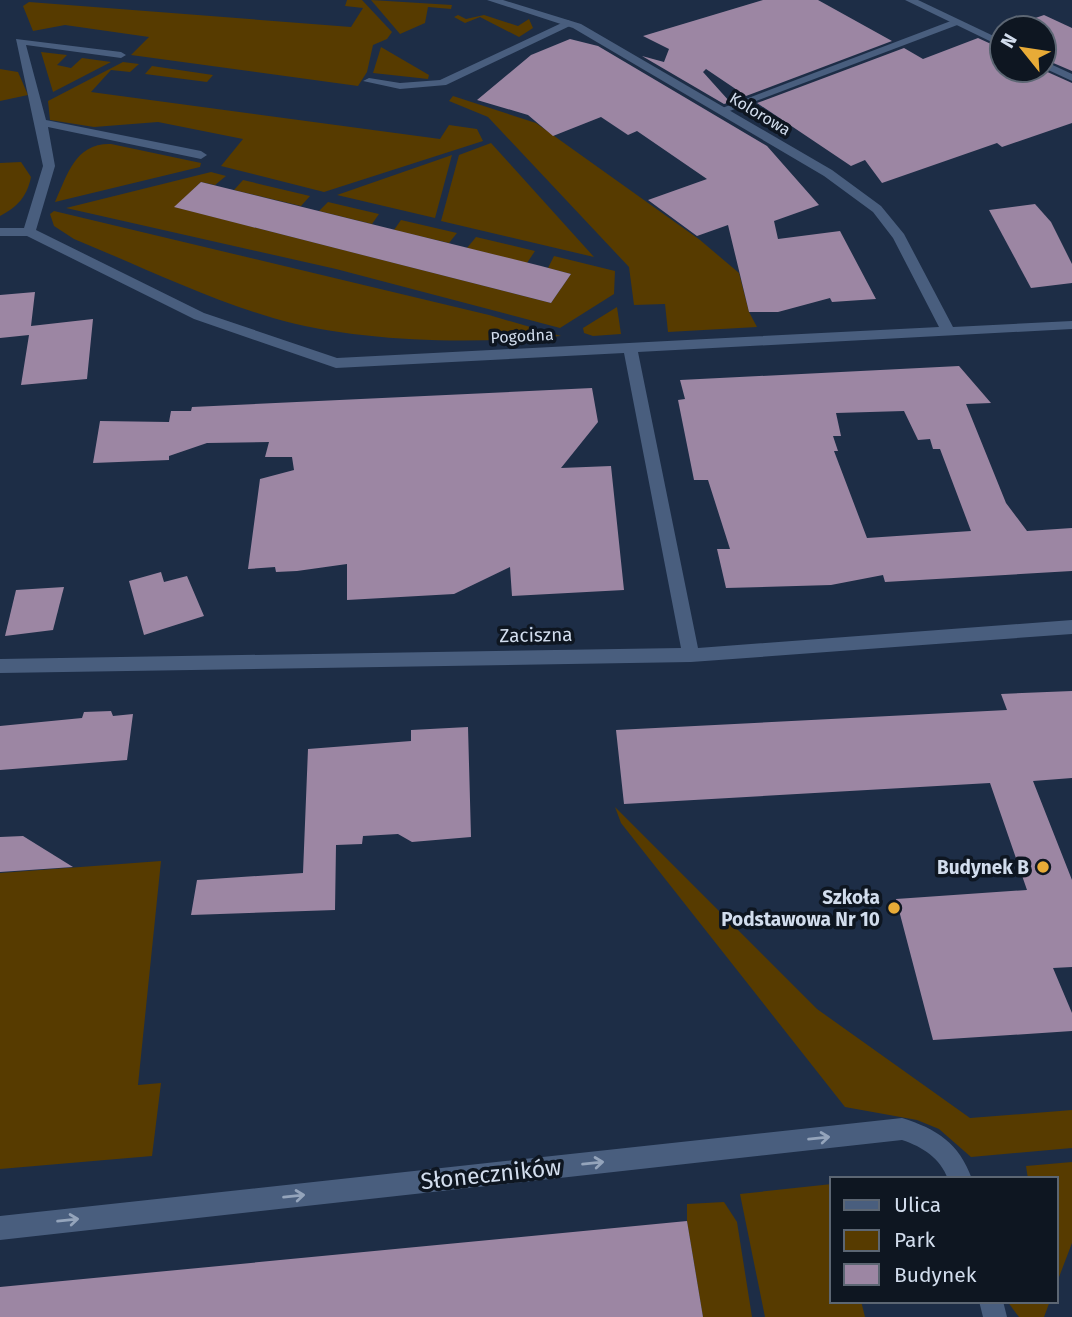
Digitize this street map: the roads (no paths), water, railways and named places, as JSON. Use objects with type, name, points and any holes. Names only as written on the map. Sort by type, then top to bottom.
[{"type":"street","name":"Kolorowa","points":[[492,0],[568,23],[613,44],[828,173],[877,209],[899,237],[948,331]]},
{"type":"street","points":[[909,0],[988,37]]},
{"type":"street","points":[[723,110],[956,22]]},
{"type":"street","points":[[369,81],[400,86],[442,83],[568,23]]},
{"type":"street","points":[[29,232],[49,166],[41,122],[20,41],[121,55]]},
{"type":"street","points":[[41,122],[201,155]]},
{"type":"street","name":"Pogodna","points":[[0,232],[29,232],[199,316],[336,363],[1072,325]]},
{"type":"street","points":[[630,348],[691,654]]},
{"type":"street","name":"Zaciszna","points":[[0,666],[691,654],[1072,627]]},
{"type":"street","name":"Słoneczników","points":[[0,1228],[902,1129],[925,1136],[944,1149],[957,1168],[959,1177]]},
{"type":"place","name":"Budynek B","points":[[1043,867]]},
{"type":"place","name":"Szkoła Podstawowa Nr 10","points":[[894,908]]}]
